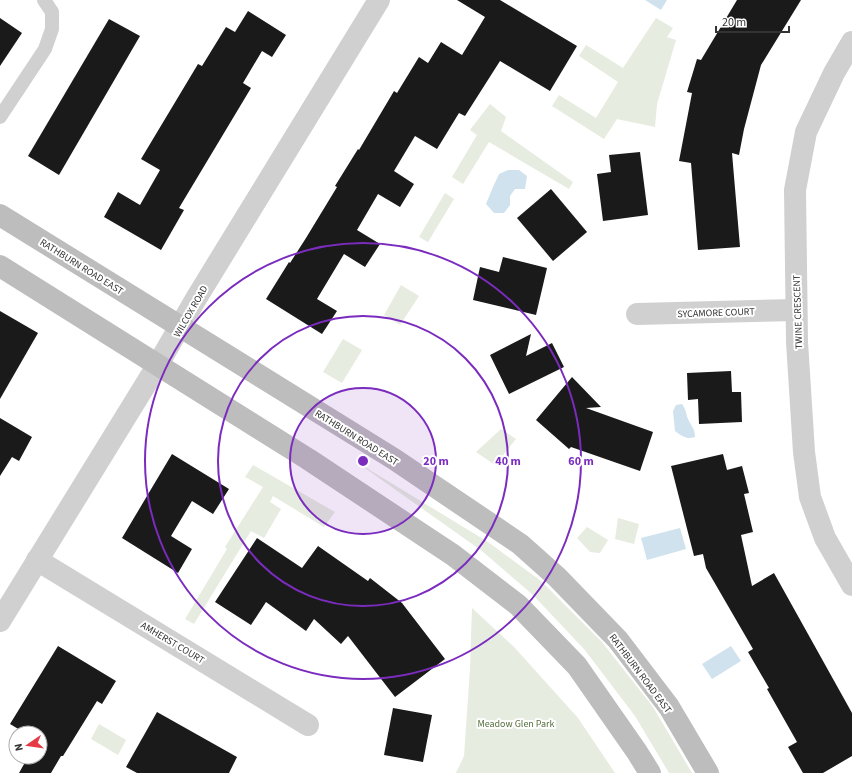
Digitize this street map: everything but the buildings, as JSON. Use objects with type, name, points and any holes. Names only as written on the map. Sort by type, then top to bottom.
[{"type":"street","name":"WILCOX ROAD","points":[[0,621],[181,327],[201,291],[379,0]]},
{"type":"street","name":"TWINE CRESCENT","points":[[852,42],[834,72],[806,132],[795,190],[796,310],[804,452],[810,496],[825,538],[852,585]]},
{"type":"street","name":"RATHBURN ROAD EAST","points":[[0,215],[394,459],[520,544],[557,577],[618,640],[669,707],[708,773]]},
{"type":"street","points":[[0,266],[157,366],[308,459],[446,550],[518,606],[577,666],[650,773]]},
{"type":"street","name":"SYCAMORE COURT","points":[[637,314],[796,310]]},
{"type":"street","name":"AMHERST COURT","points":[[37,560],[308,725]]},
{"type":"lane","points":[[0,117],[45,49],[52,29],[52,12],[44,0]]},
{"type":"green space","points":[[656,18],[673,28],[667,37],[676,40],[657,104],[655,127],[617,119],[604,139],[552,106],[559,95],[596,118],[618,82],[579,56],[586,45],[623,68]]},
{"type":"green space","points":[[490,104],[506,117],[501,131],[573,182],[569,189],[489,142],[463,184],[452,177],[477,135],[470,130]]},
{"type":"green space","points":[[445,193],[454,199],[428,242],[419,237]]},
{"type":"green space","points":[[401,285],[419,296],[400,325],[384,315]]},
{"type":"green space","points":[[343,339],[362,350],[342,383],[323,372]]},
{"type":"green space","points":[[501,429],[516,439],[495,465],[476,452]]},
{"type":"green space","points":[[355,461],[488,542],[541,581],[602,642],[653,707],[692,773],[669,773],[635,716],[584,649],[533,595],[482,551]]},
{"type":"green space","points":[[253,465],[335,512],[324,527],[273,496],[270,502],[281,509],[264,538],[251,531],[194,624],[185,619],[227,549],[225,547],[263,487],[245,477]]},
{"type":"green space","points":[[618,518],[639,524],[634,544],[615,539]]},
{"type":"green space","points":[[587,527],[608,540],[600,553],[590,552],[577,538]]},
{"type":"green space","name":"Meadow Glen Park","points":[[472,608],[515,648],[578,718],[615,773],[456,773],[464,756],[470,669]]},
{"type":"green space","points":[[99,724],[126,740],[118,755],[91,739]]},
{"type":"water","points":[[645,0],[667,0],[661,10]]},
{"type":"water","points":[[508,170],[519,170],[527,176],[525,189],[515,189],[510,196],[510,205],[504,213],[494,213],[486,204],[499,174]]},
{"type":"water","points":[[682,404],[694,429],[695,437],[687,438],[675,431],[673,411],[676,405]]},
{"type":"water","points":[[680,528],[686,549],[647,560],[641,538]]},
{"type":"water","points":[[731,646],[741,661],[712,679],[702,664]]}]
